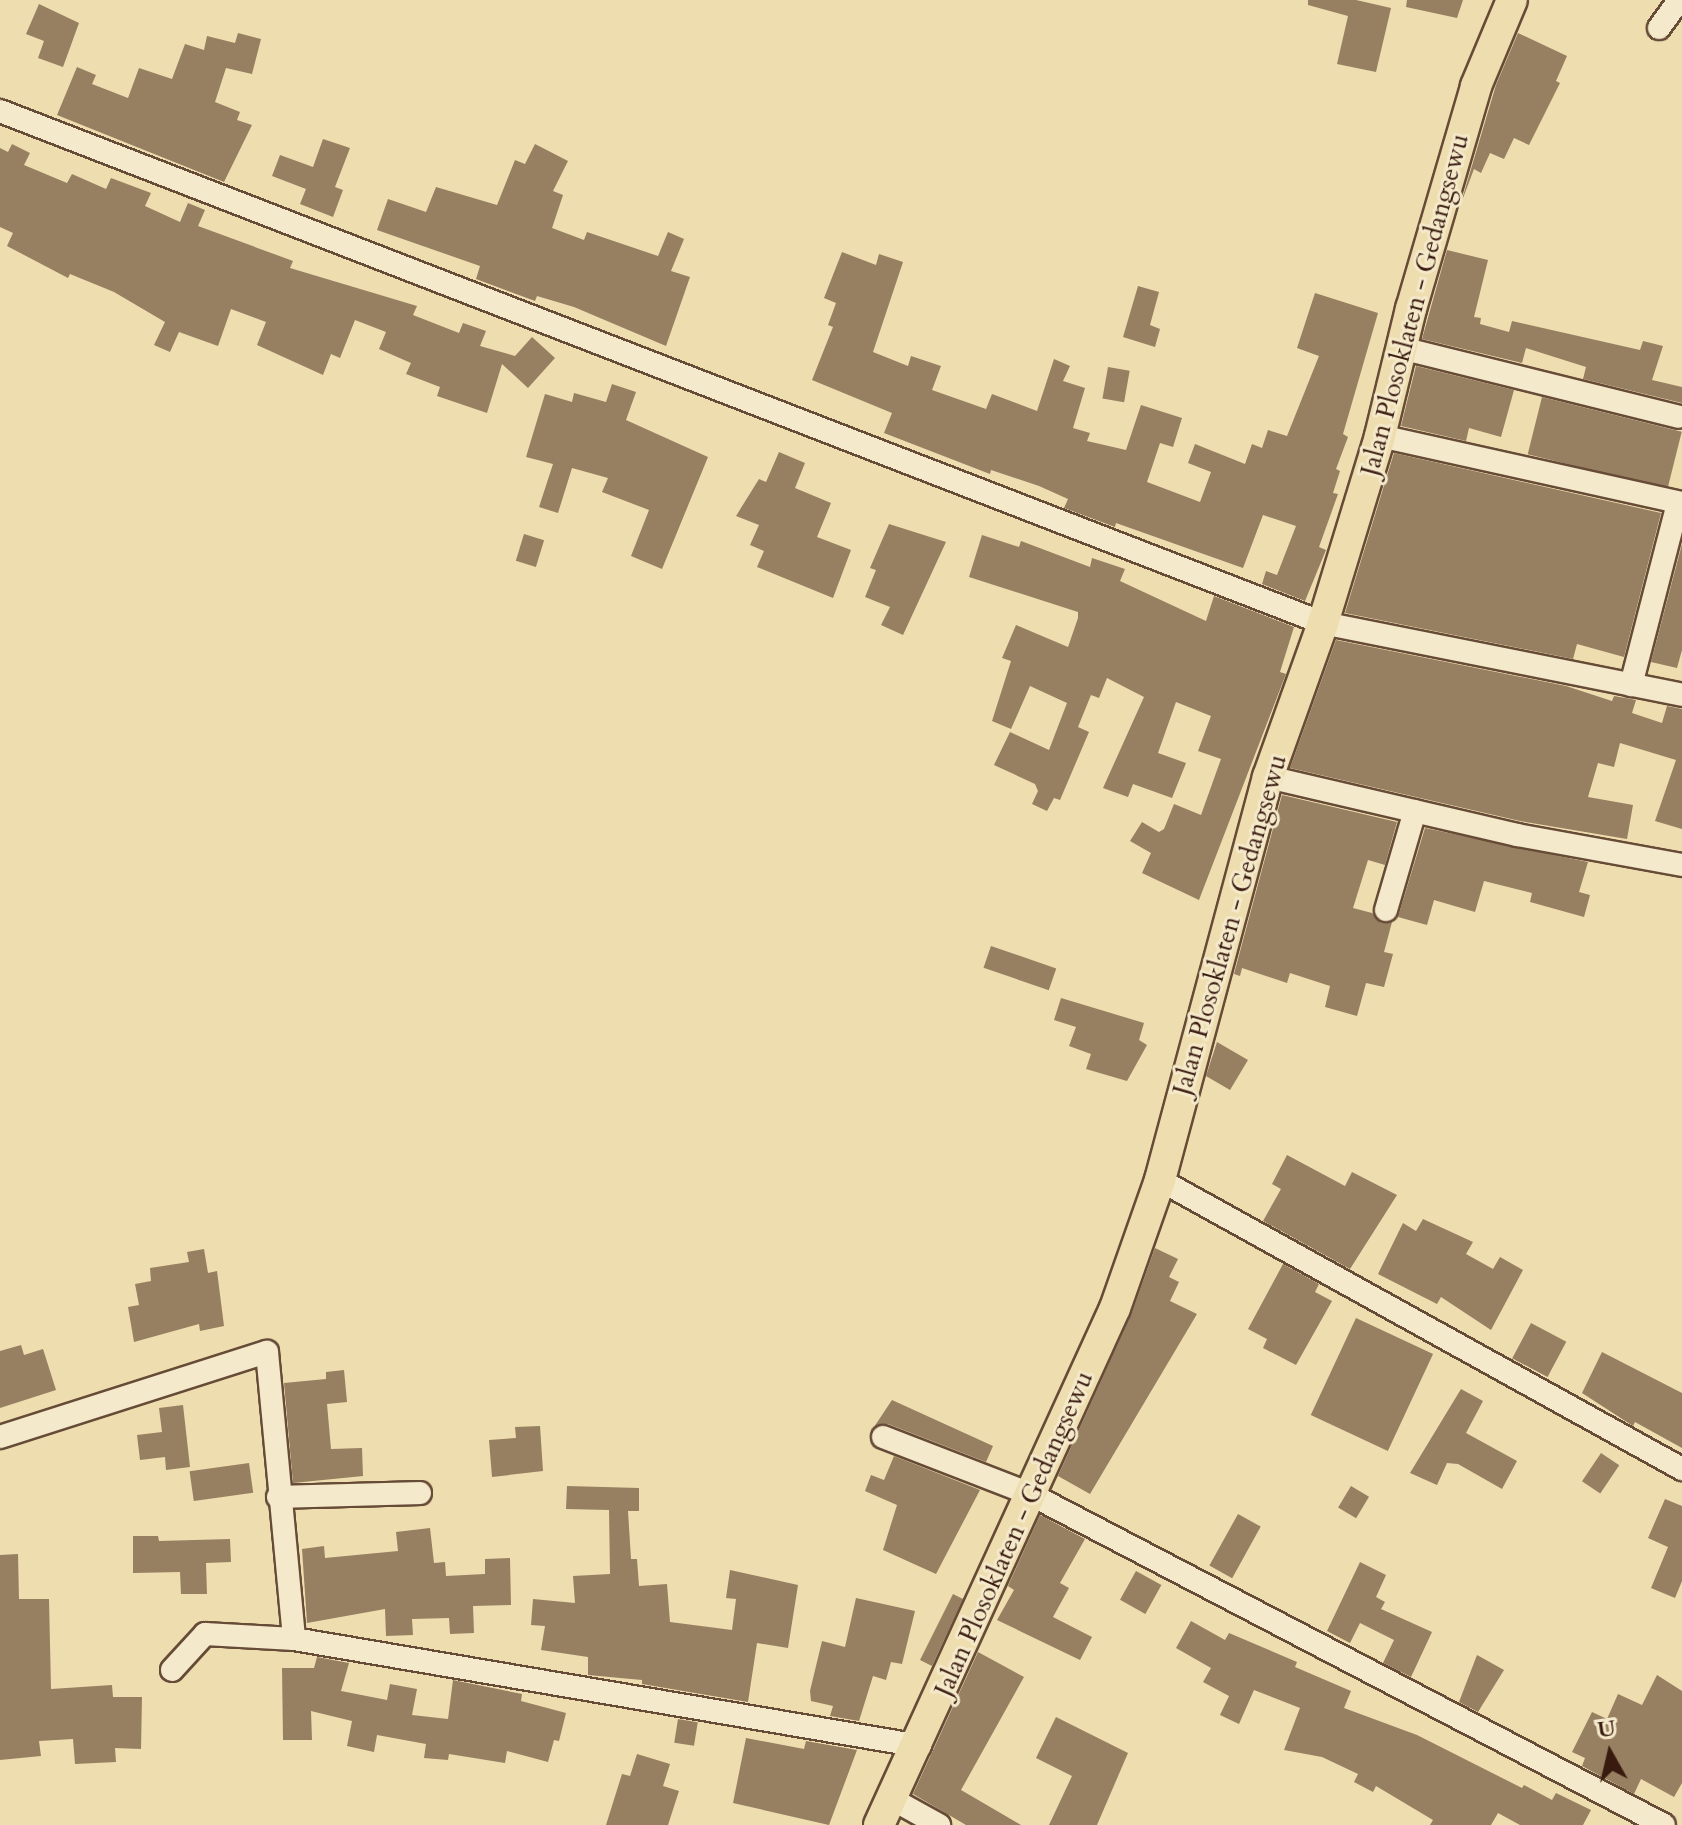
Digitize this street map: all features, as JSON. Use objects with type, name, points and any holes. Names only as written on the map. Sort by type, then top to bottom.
[{"type":"main road","name":"Jalan Plosoklaten - Gedangsewu","points":[[886,1812],[920,1746],[1115,1308],[1160,1180],[1268,777],[1323,623],[1380,436],[1401,348],[1476,86],[1512,0]]},
{"type":"street","points":[[1659,28],[1679,0]]},
{"type":"street","points":[[0,111],[1323,623],[1682,695]]},
{"type":"street","points":[[1401,348],[1679,417]]},
{"type":"street","points":[[1380,436],[1680,503],[1631,685]]},
{"type":"street","points":[[1268,777],[1415,811],[1682,865]]},
{"type":"street","points":[[1386,910],[1415,811]]},
{"type":"street","points":[[1160,1180],[1682,1469]]},
{"type":"street","points":[[0,1437],[267,1352],[278,1497],[294,1639]]},
{"type":"street","points":[[883,1437],[1030,1494],[1664,1825]]},
{"type":"street","points":[[278,1497],[420,1493]]},
{"type":"street","points":[[172,1670],[205,1634],[294,1639],[920,1746]]},
{"type":"street","points":[[886,1812],[939,1825]]},
{"type":"building","points":[[1308,0],[1356,0],[1391,8],[1376,72],[1337,64],[1348,16],[1308,5]]},
{"type":"building","points":[[1407,0],[1463,0],[1457,18],[1406,7]]},
{"type":"building","points":[[39,4],[79,23],[63,67],[38,58],[44,41],[26,34]]},
{"type":"building","points":[[238,33],[261,39],[252,74],[226,68],[215,102],[240,112],[237,120],[252,125],[224,182],[57,115],[77,67],[96,75],[92,84],[128,98],[139,68],[172,79],[185,44],[204,50],[207,36],[235,43]]},
{"type":"building","points":[[1518,33],[1567,56],[1556,81],[1560,83],[1529,145],[1514,138],[1504,159],[1490,153],[1481,173],[1474,169],[1460,206],[1496,85]]},
{"type":"building","points":[[323,139],[350,148],[335,187],[343,190],[333,217],[300,204],[306,189],[272,176],[280,155],[313,167]]},
{"type":"building","points":[[12,144],[30,153],[24,165],[67,183],[72,174],[106,189],[111,178],[151,193],[145,206],[180,222],[188,203],[205,210],[198,226],[293,261],[290,268],[417,306],[413,315],[459,333],[463,323],[486,331],[480,346],[515,356],[532,337],[555,358],[528,388],[502,364],[487,413],[437,396],[440,387],[406,374],[411,363],[379,349],[386,332],[355,320],[340,358],[331,354],[323,375],[257,345],[266,322],[231,309],[218,346],[179,332],[170,352],[154,345],[165,322],[114,292],[70,274],[68,278],[7,246],[13,233],[0,227],[0,148],[8,152]]},
{"type":"building","points":[[535,144],[568,161],[553,191],[563,195],[552,228],[584,240],[587,232],[658,256],[668,232],[684,239],[671,271],[690,277],[666,346],[574,307],[537,296],[535,301],[476,279],[480,266],[377,230],[388,199],[426,212],[436,187],[497,205],[515,160],[525,164]]},
{"type":"building","points":[[1447,250],[1488,260],[1474,317],[1481,318],[1480,324],[1509,332],[1512,321],[1640,350],[1643,341],[1663,346],[1652,380],[1682,387],[1682,403],[1583,379],[1586,367],[1526,348],[1522,363],[1422,339]]},
{"type":"building","points":[[842,252],[876,265],[879,254],[903,262],[873,352],[908,366],[911,356],[941,366],[932,390],[986,409],[992,394],[1037,411],[1054,359],[1070,366],[1063,381],[1085,388],[1073,428],[1090,433],[1087,441],[1126,450],[1141,405],[1182,418],[1173,447],[1160,443],[1147,482],[1200,502],[1211,472],[1188,463],[1195,444],[1245,464],[1252,444],[1262,448],[1268,430],[1287,436],[1319,356],[1297,348],[1315,293],[1378,313],[1343,434],[1348,437],[1336,469],[1340,471],[1333,493],[1338,494],[1319,547],[1326,550],[1305,601],[1262,584],[1266,571],[1277,575],[1296,526],[1263,515],[1243,568],[1064,508],[1068,499],[1039,486],[991,470],[990,474],[884,433],[892,413],[812,380],[833,327],[828,325],[836,303],[824,298]]},
{"type":"building","points":[[1138,286],[1159,292],[1150,325],[1160,329],[1155,347],[1123,337]]},
{"type":"building","points":[[1416,366],[1514,390],[1501,437],[1469,428],[1466,441],[1401,426]]},
{"type":"building","points":[[1108,367],[1130,371],[1124,402],[1102,399]]},
{"type":"building","points":[[612,384],[636,392],[626,420],[708,457],[662,569],[631,556],[649,510],[602,492],[608,478],[572,468],[558,513],[539,507],[553,464],[526,457],[545,394],[572,402],[574,393],[606,402]]},
{"type":"building","points":[[1542,397],[1682,432],[1667,489],[1528,454]]},
{"type":"building","points":[[779,452],[805,463],[795,488],[831,503],[817,537],[851,550],[833,598],[757,567],[764,551],[750,545],[759,525],[736,516],[759,479],[766,482]]},
{"type":"building","points":[[1394,453],[1661,513],[1624,657],[1577,644],[1573,659],[1345,613]]},
{"type":"building","points":[[889,524],[946,542],[903,635],[881,625],[890,607],[865,597],[876,570],[870,568]]},
{"type":"building","points":[[524,534],[544,540],[536,567],[516,561]]},
{"type":"building","points":[[982,535],[1019,547],[1021,541],[1090,567],[1092,558],[1125,569],[1120,581],[1206,621],[1214,596],[1294,627],[1280,672],[1286,674],[1199,900],[1142,873],[1151,853],[1130,841],[1142,822],[1159,832],[1164,829],[1174,804],[1201,815],[1221,759],[1198,751],[1211,716],[1176,702],[1158,753],[1186,763],[1172,798],[1133,784],[1128,797],[1103,788],[1144,697],[1107,678],[1099,698],[1091,695],[1078,727],[1089,732],[1060,800],[1054,798],[1047,811],[1032,804],[1038,791],[1035,784],[994,765],[1010,732],[1049,750],[1067,703],[1030,686],[1011,729],[992,721],[1011,661],[1002,658],[1016,625],[1068,647],[1078,612],[969,577]]},
{"type":"building","points":[[1682,544],[1682,650],[1677,668],[1651,662]]},
{"type":"building","points":[[1336,640],[1566,686],[1612,701],[1614,696],[1636,700],[1632,713],[1662,723],[1667,706],[1682,709],[1682,829],[1655,821],[1676,760],[1620,743],[1614,767],[1598,763],[1588,797],[1633,805],[1627,839],[1520,821],[1290,768]]},
{"type":"building","points":[[1282,795],[1397,822],[1385,865],[1368,860],[1353,908],[1372,913],[1381,923],[1392,922],[1384,952],[1393,954],[1384,987],[1366,983],[1357,1016],[1325,1007],[1330,986],[1290,973],[1287,983],[1242,968],[1240,976],[1234,974]]},
{"type":"building","points":[[1425,828],[1588,862],[1579,892],[1590,895],[1584,917],[1530,902],[1532,893],[1484,881],[1475,912],[1434,900],[1427,925],[1398,917]]},
{"type":"building","points":[[991,946],[1056,968],[1049,990],[984,968]]},
{"type":"building","points":[[1061,998],[1144,1023],[1139,1040],[1147,1045],[1127,1081],[1086,1069],[1091,1054],[1069,1046],[1076,1027],[1054,1020]]},
{"type":"building","points":[[1217,1042],[1248,1060],[1230,1090],[1206,1076]]},
{"type":"building","points":[[1287,1155],[1345,1186],[1352,1172],[1397,1195],[1350,1269],[1263,1221],[1281,1189],[1272,1184]]},
{"type":"building","points":[[1423,1219],[1473,1242],[1466,1254],[1493,1269],[1500,1257],[1523,1270],[1491,1330],[1441,1297],[1437,1304],[1378,1274],[1403,1223],[1416,1231]]},
{"type":"building","points":[[1155,1248],[1178,1259],[1169,1277],[1179,1282],[1170,1301],[1197,1314],[1090,1494],[1058,1476],[1131,1315]]},
{"type":"building","points":[[204,1249],[208,1273],[217,1271],[224,1326],[200,1331],[199,1324],[134,1342],[128,1307],[139,1305],[135,1284],[151,1281],[150,1268],[189,1262],[187,1252]]},
{"type":"building","points":[[1283,1264],[1319,1284],[1315,1292],[1332,1301],[1296,1365],[1263,1348],[1267,1339],[1248,1329]]},
{"type":"building","points":[[1356,1318],[1433,1354],[1388,1451],[1311,1415]]},
{"type":"building","points":[[1531,1323],[1566,1342],[1548,1377],[1512,1358]]},
{"type":"building","points":[[21,1345],[24,1355],[43,1349],[56,1390],[0,1408],[0,1351]]},
{"type":"building","points":[[1602,1352],[1682,1393],[1682,1448],[1635,1422],[1633,1426],[1582,1393]]},
{"type":"building","points":[[344,1370],[347,1402],[327,1404],[331,1449],[362,1448],[363,1476],[293,1483],[284,1383],[326,1379],[326,1372]]},
{"type":"building","points":[[1461,1389],[1483,1401],[1466,1433],[1517,1461],[1502,1489],[1458,1464],[1447,1463],[1437,1485],[1410,1473]]},
{"type":"building","points":[[892,1400],[993,1446],[986,1462],[888,1424],[874,1427]]},
{"type":"building","points":[[183,1405],[190,1467],[166,1470],[165,1457],[140,1460],[137,1435],[162,1432],[159,1408]]},
{"type":"building","points":[[540,1426],[543,1471],[492,1477],[489,1440],[516,1438],[515,1427]]},
{"type":"building","points":[[1601,1453],[1619,1465],[1600,1493],[1582,1481]]},
{"type":"building","points":[[894,1456],[980,1490],[936,1574],[883,1550],[897,1505],[865,1491],[871,1475],[884,1480]]},
{"type":"building","points":[[249,1463],[253,1493],[194,1501],[190,1471]]},
{"type":"building","points":[[567,1486],[639,1488],[639,1511],[628,1511],[631,1559],[637,1559],[639,1586],[667,1584],[670,1622],[732,1630],[736,1599],[726,1598],[730,1570],[798,1585],[788,1648],[757,1643],[748,1702],[642,1684],[642,1680],[588,1675],[588,1657],[541,1650],[545,1626],[531,1625],[533,1599],[575,1603],[573,1576],[610,1574],[609,1510],[566,1509]]},
{"type":"building","points":[[1351,1486],[1369,1497],[1356,1518],[1338,1507]]},
{"type":"building","points":[[1665,1499],[1682,1506],[1682,1581],[1675,1598],[1651,1588],[1668,1547],[1648,1538]]},
{"type":"building","points":[[1238,1514],[1261,1527],[1232,1578],[1209,1566]]},
{"type":"building","points":[[1040,1515],[1085,1539],[1060,1583],[1069,1588],[1053,1617],[1092,1637],[1080,1660],[997,1620],[1014,1590],[1008,1586]]},
{"type":"building","points":[[430,1528],[434,1563],[445,1562],[446,1576],[485,1574],[485,1559],[510,1558],[511,1605],[473,1606],[474,1633],[450,1634],[449,1618],[412,1619],[413,1635],[386,1636],[385,1609],[307,1623],[302,1549],[324,1546],[325,1558],[398,1551],[396,1532]]},
{"type":"building","points":[[133,1536],[158,1536],[159,1541],[230,1539],[231,1562],[206,1563],[207,1594],[181,1594],[180,1572],[133,1573]]},
{"type":"building","points":[[18,1554],[19,1599],[49,1599],[51,1689],[112,1685],[113,1697],[142,1697],[141,1749],[115,1748],[116,1762],[75,1764],[73,1739],[39,1741],[41,1756],[0,1760],[0,1555]]},
{"type":"building","points":[[1360,1562],[1386,1575],[1376,1597],[1385,1602],[1381,1609],[1432,1632],[1411,1677],[1383,1663],[1394,1640],[1360,1623],[1350,1643],[1327,1631]]},
{"type":"building","points":[[1136,1571],[1161,1585],[1145,1614],[1120,1600]]},
{"type":"building","points":[[953,1594],[963,1599],[932,1666],[920,1660]]},
{"type":"building","points":[[856,1598],[915,1611],[902,1664],[891,1662],[886,1680],[873,1676],[859,1721],[830,1716],[833,1706],[811,1701],[810,1691],[822,1641],[845,1647]]},
{"type":"building","points":[[1191,1621],[1225,1640],[1229,1633],[1297,1662],[1295,1667],[1351,1691],[1344,1708],[1417,1735],[1522,1788],[1524,1785],[1552,1800],[1556,1793],[1591,1810],[1583,1825],[1520,1825],[1498,1813],[1491,1825],[1430,1825],[1433,1820],[1376,1786],[1373,1792],[1354,1782],[1358,1774],[1322,1757],[1284,1750],[1300,1708],[1254,1690],[1239,1724],[1220,1715],[1229,1696],[1203,1682],[1211,1668],[1176,1648]]},
{"type":"building","points":[[978,1652],[1024,1677],[961,1790],[1021,1825],[966,1825],[913,1794]]},
{"type":"building","points":[[1477,1655],[1504,1670],[1478,1712],[1459,1702]]},
{"type":"building","points":[[317,1657],[349,1663],[341,1691],[387,1700],[390,1684],[417,1689],[412,1715],[448,1719],[453,1680],[522,1694],[521,1701],[566,1713],[559,1741],[554,1740],[548,1762],[507,1751],[505,1763],[449,1754],[448,1760],[424,1758],[426,1744],[377,1735],[374,1752],[347,1746],[352,1721],[311,1711],[312,1740],[283,1740],[282,1668],[314,1668]]},
{"type":"building","points":[[1657,1675],[1682,1691],[1682,1783],[1674,1797],[1641,1779],[1634,1794],[1582,1766],[1585,1758],[1572,1752],[1592,1712],[1607,1719],[1618,1694],[1642,1705]]},
{"type":"building","points":[[1056,1717],[1128,1753],[1097,1825],[1049,1825],[1072,1776],[1036,1758]]},
{"type":"building","points":[[678,1719],[698,1722],[694,1746],[674,1743]]},
{"type":"building","points":[[746,1738],[804,1749],[806,1741],[857,1750],[829,1825],[733,1803]]},
{"type":"building","points":[[637,1754],[670,1764],[663,1786],[679,1791],[668,1825],[606,1825],[622,1774],[630,1776]]}]
